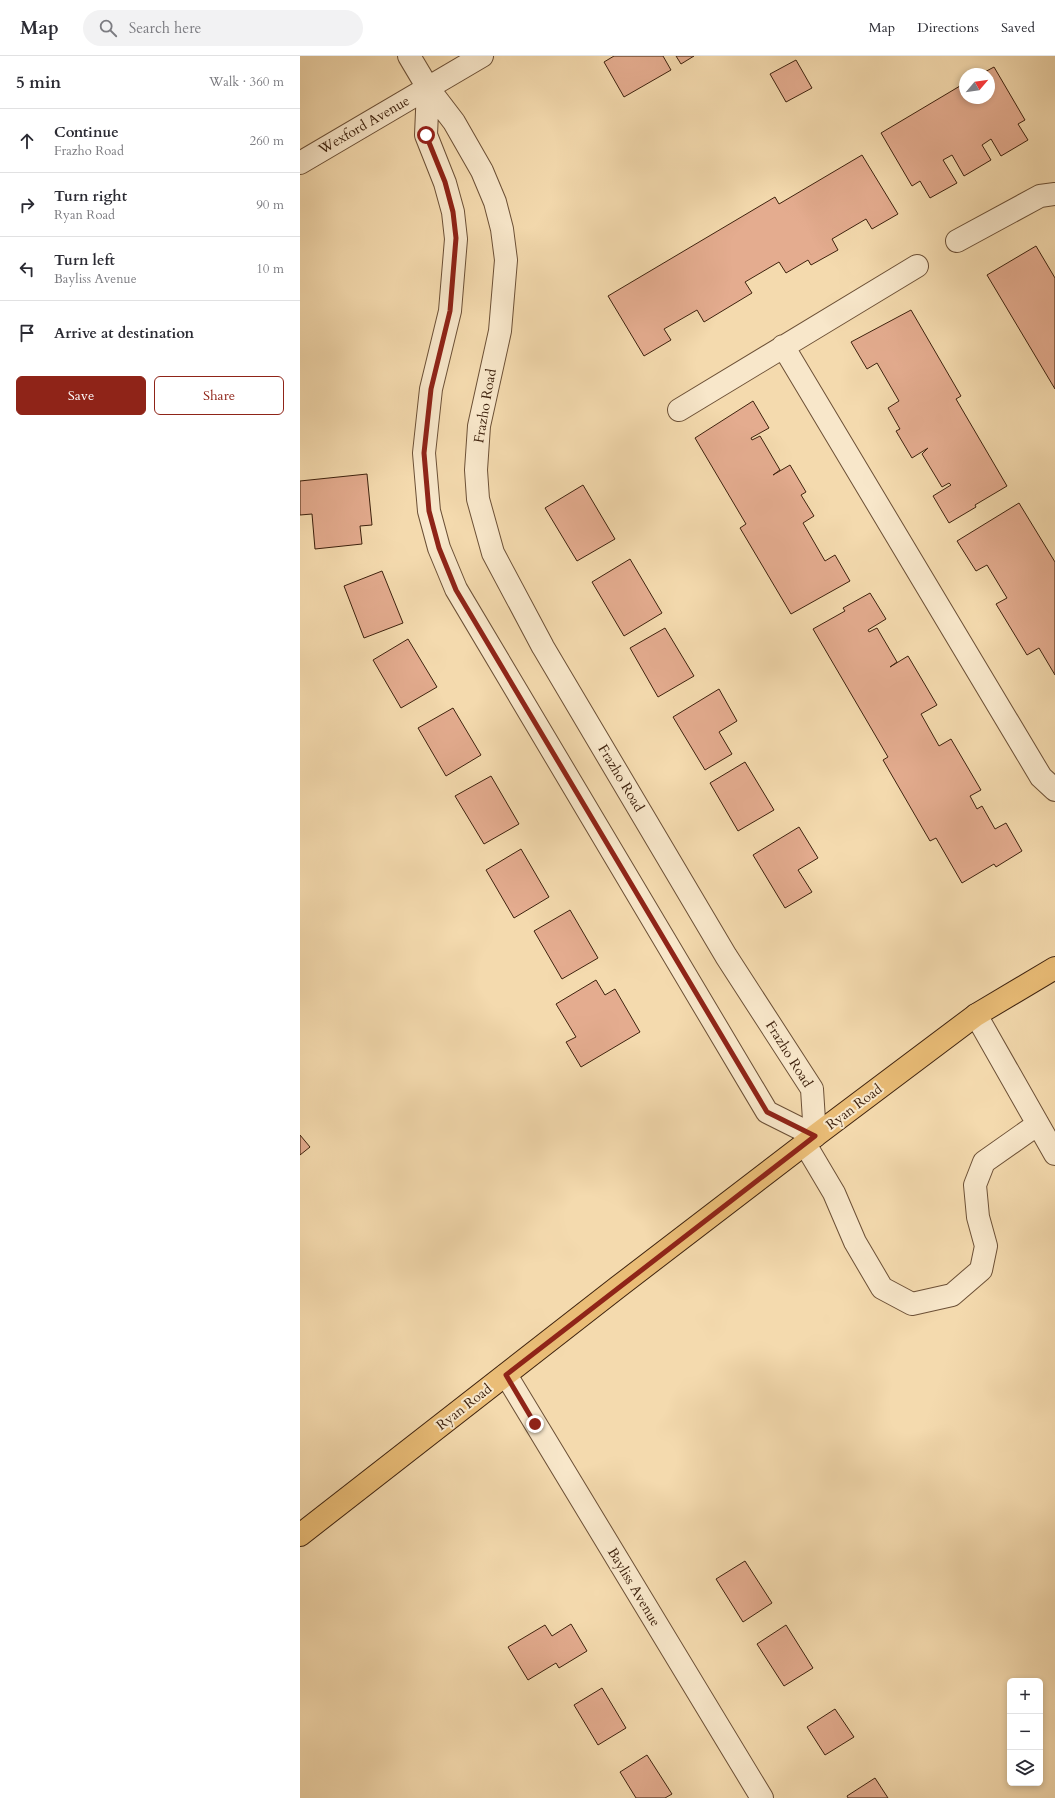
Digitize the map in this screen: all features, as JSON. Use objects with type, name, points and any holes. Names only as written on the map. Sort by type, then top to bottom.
[{"type":"main road","name":"Ryan Road","points":[[300,1535],[810,1140],[976,1015],[1055,968]]},
{"type":"street","name":"Frazho Road","points":[[409,56],[428,88],[454,122],[482,171],[495,202],[502,229],[506,260],[500,331],[479,426],[476,470],[478,499],[493,553],[544,647],[726,956],[812,1089],[810,1140]]},
{"type":"street","name":"Wexford Avenue","points":[[300,163],[482,56]]},
{"type":"street","points":[[428,88],[426,135],[445,182],[453,212],[456,238],[450,311],[431,389],[424,453],[429,511],[439,548],[456,590],[767,1112],[810,1140],[855,1242],[882,1288],[912,1304],[952,1295],[981,1270],[986,1246],[978,1217],[975,1184],[984,1162],[1038,1124]]},
{"type":"street","points":[[957,241],[1040,196],[1055,194]]},
{"type":"street","points":[[679,410],[917,266]]},
{"type":"street","points":[[783,346],[1041,777],[1055,790]]},
{"type":"street","points":[[976,1015],[1055,1154]]},
{"type":"street","name":"Bayliss Avenue","points":[[506,1375],[762,1798]]},
{"type":"building","points":[[614,56],[663,56],[671,70],[624,97],[604,62]]},
{"type":"building","points":[[676,56],[694,56],[681,64]]},
{"type":"building","points":[[796,60],[812,88],[786,102],[770,74]]},
{"type":"building","points":[[995,69],[1025,120],[1018,124],[1028,140],[1001,156],[991,139],[982,145],[991,160],[964,176],[952,155],[943,160],[957,183],[930,198],[920,181],[912,186],[881,133],[959,87],[959,104],[995,104]]},
{"type":"building","points":[[862,155],[898,214],[872,229],[866,219],[832,239],[838,250],[811,265],[808,260],[786,273],[779,262],[745,282],[752,293],[704,322],[697,310],[664,329],[671,340],[644,356],[608,296],[775,197],[779,204]]},
{"type":"building","points":[[1036,246],[1055,278],[1055,389],[987,275]]},
{"type":"building","points":[[911,310],[961,396],[956,399],[1007,486],[949,523],[933,496],[951,485],[949,483],[942,487],[922,454],[928,448],[912,458],[896,431],[900,429],[888,408],[899,401],[877,363],[867,369],[851,342]]},
{"type":"building","points":[[753,401],[769,428],[751,438],[752,440],[760,436],[780,470],[773,475],[790,465],[806,492],[801,495],[814,516],[803,523],[825,561],[835,555],[850,581],[791,614],[740,528],[746,524],[695,438]]},
{"type":"building","points":[[367,474],[372,525],[360,526],[362,544],[315,549],[312,514],[300,515],[300,481]]},
{"type":"building","points":[[583,485],[615,539],[577,561],[545,508]]},
{"type":"building","points":[[1019,503],[1055,562],[1055,675],[1039,648],[1027,655],[996,604],[1007,598],[987,565],[976,571],[957,541]]},
{"type":"building","points":[[630,559],[662,613],[624,636],[592,582]]},
{"type":"building","points":[[382,571],[403,623],[364,638],[344,586]]},
{"type":"building","points":[[870,593],[886,619],[868,630],[869,632],[877,628],[897,662],[890,667],[908,656],[937,705],[921,714],[939,746],[951,739],[981,790],[970,796],[977,809],[982,806],[995,829],[1006,823],[1022,851],[996,867],[994,864],[962,883],[936,838],[930,841],[883,760],[888,757],[813,629],[845,611],[843,608]]},
{"type":"building","points":[[665,628],[694,676],[658,697],[630,648]]},
{"type":"building","points":[[408,639],[437,687],[401,708],[373,660]]},
{"type":"building","points":[[719,689],[737,721],[719,732],[732,754],[705,770],[673,717]]},
{"type":"building","points":[[453,708],[481,755],[446,776],[418,728]]},
{"type":"building","points":[[745,762],[774,810],[738,831],[710,783]]},
{"type":"building","points":[[491,776],[519,824],[484,844],[455,796]]},
{"type":"building","points":[[799,827],[818,858],[798,870],[812,892],[785,908],[753,855]]},
{"type":"building","points":[[521,849],[549,897],[514,918],[486,870]]},
{"type":"building","points":[[570,910],[598,958],[562,979],[534,931]]},
{"type":"building","points":[[596,980],[605,995],[615,989],[640,1032],[581,1067],[566,1042],[576,1037],[556,1004]]},
{"type":"building","points":[[300,1135],[310,1147],[300,1155]]},
{"type":"building","points":[[745,1561],[772,1603],[743,1622],[716,1579]]},
{"type":"building","points":[[571,1624],[587,1651],[559,1668],[556,1663],[528,1680],[508,1647],[545,1625],[552,1636]]},
{"type":"building","points":[[786,1625],[813,1668],[784,1686],[757,1644]]},
{"type":"building","points":[[602,1688],[626,1728],[598,1745],[574,1705]]},
{"type":"building","points":[[835,1709],[854,1737],[825,1755],[807,1727]]},
{"type":"building","points":[[647,1755],[672,1794],[665,1798],[636,1798],[620,1772]]},
{"type":"building","points":[[875,1778],[888,1798],[848,1798],[847,1796]]},
{"type":"route","points":[[426,135],[445,182],[453,212],[456,238],[450,311],[431,389],[424,453],[429,511],[439,548],[456,590],[767,1112],[815,1136],[506,1375],[535,1424]]}]
